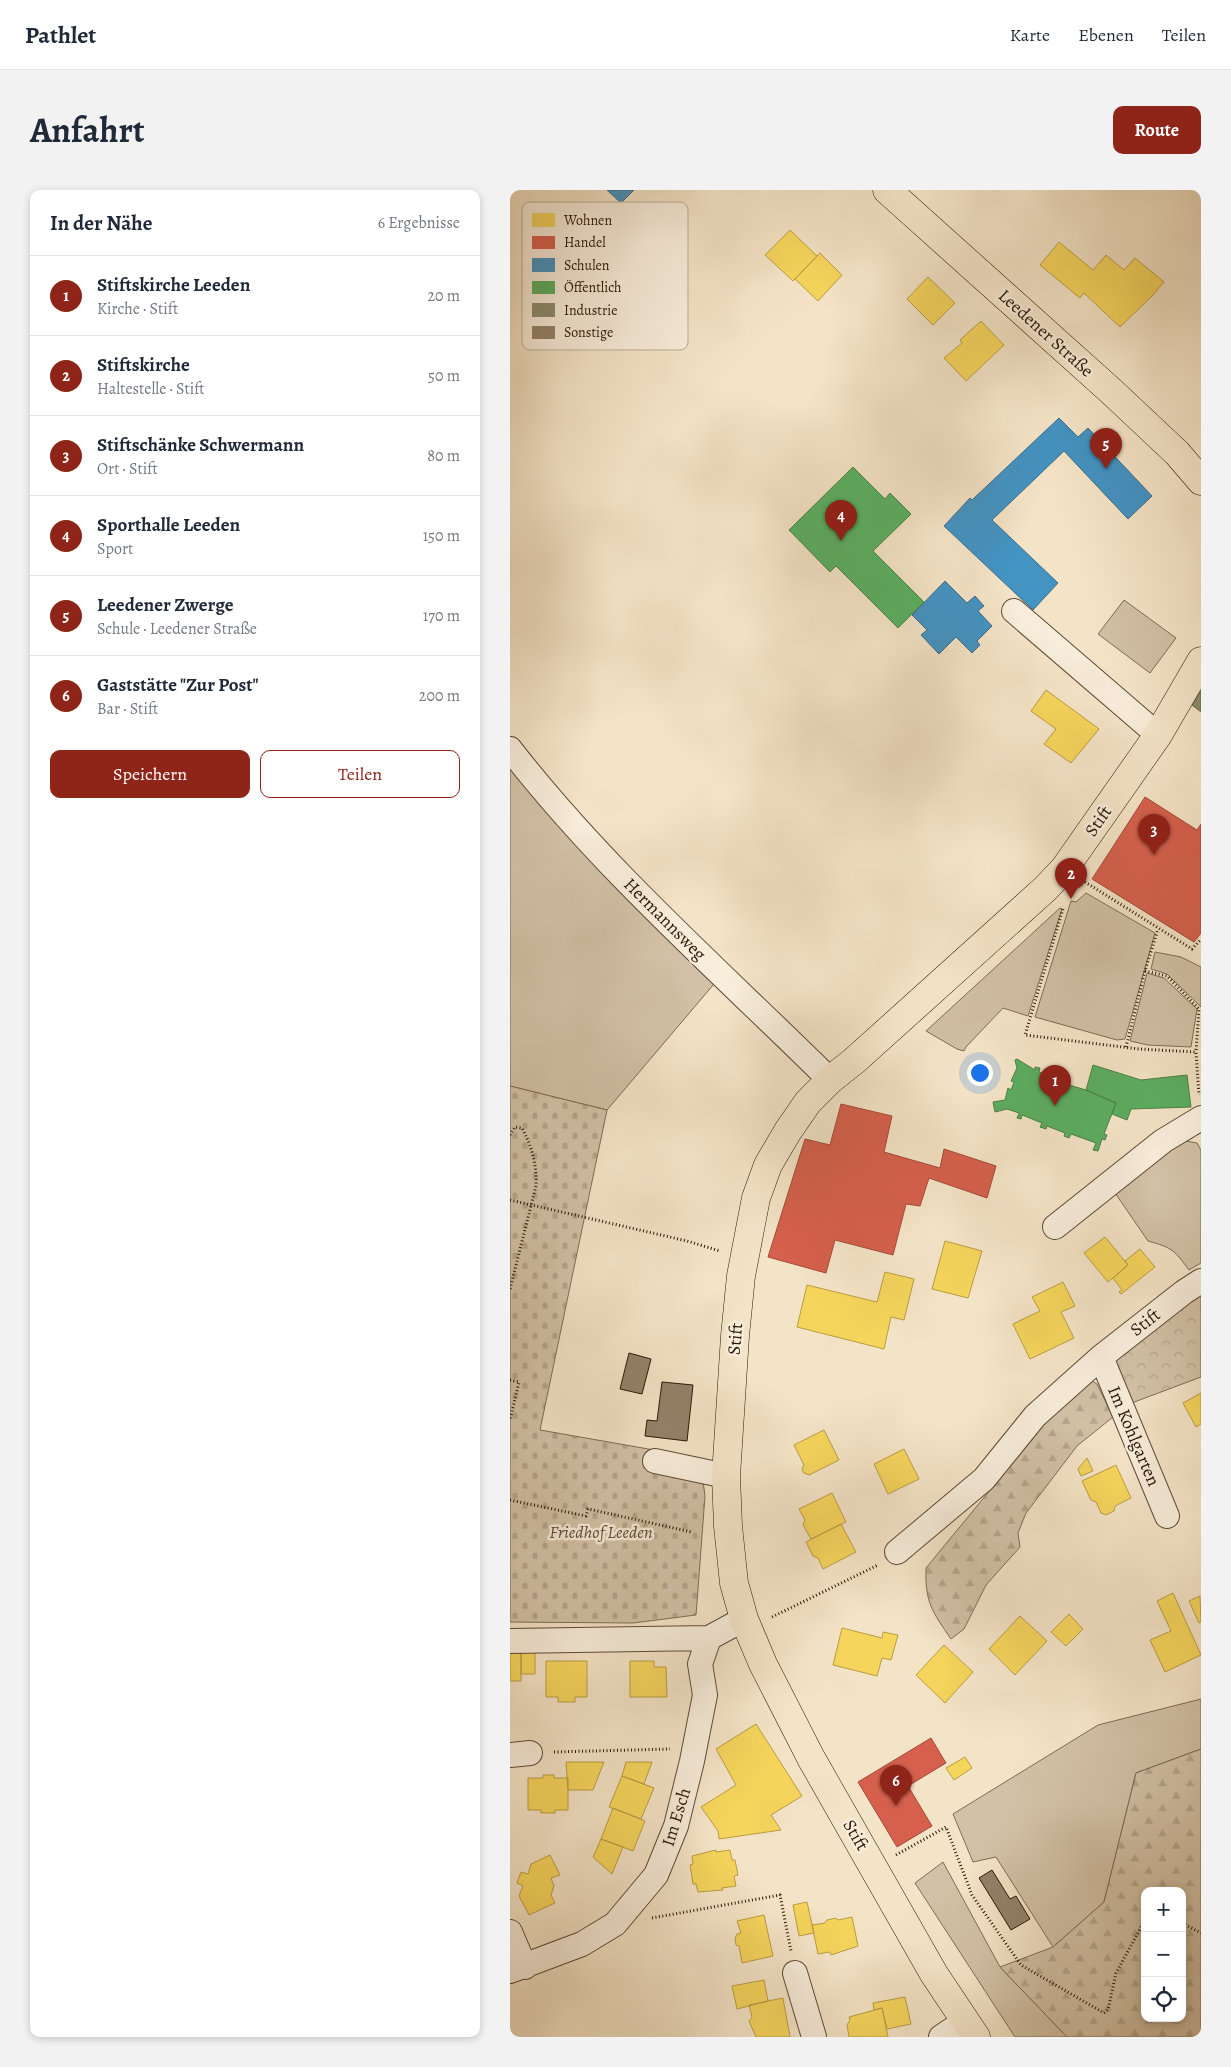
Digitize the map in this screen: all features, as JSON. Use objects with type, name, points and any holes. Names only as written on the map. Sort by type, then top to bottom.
[{"type":"main road","name":"Leedener Straße","points":[[887,190],[1111,391],[1178,453],[1201,480]]},
{"type":"main road","name":"Stift","points":[[970,2029],[934,1974],[811,1758],[763,1664],[746,1623],[734,1583],[728,1526],[726,1476],[735,1336],[744,1259],[756,1198],[768,1165],[788,1130],[808,1102],[830,1080],[1045,889],[1064,869],[1158,735],[1201,661]]},
{"type":"street","points":[[1014,611],[1158,735]]},
{"type":"street","name":"Hermannsweg","points":[[510,748],[543,790],[636,891],[830,1080]]},
{"type":"street","points":[[1055,1227],[1163,1141],[1198,1125]]},
{"type":"street","name":"Stift","points":[[897,1552],[984,1479],[1036,1416],[1101,1357],[1184,1292],[1201,1281]]},
{"type":"street","name":"Im Kohlgarten","points":[[1101,1357],[1167,1516]]},
{"type":"street","points":[[655,1461],[726,1476]]},
{"type":"street","points":[[510,1641],[709,1638],[746,1623]]},
{"type":"street","name":"Im Esch","points":[[510,1932],[517,1969],[582,1944],[615,1924],[656,1875],[676,1826],[694,1748],[705,1695],[700,1664],[709,1638]]},
{"type":"street","points":[[795,1973],[814,2037]]},
{"type":"street","points":[[942,2037],[970,2029]]},
{"type":"path","points":[[1064,869],[1192,949],[1201,940]]},
{"type":"path","points":[[1064,869],[1066,901],[1025,1035],[1126,1048],[1196,1052]]},
{"type":"path","points":[[1126,1048],[1145,971],[1158,929]]},
{"type":"path","points":[[1145,971],[1167,976],[1199,1009],[1196,1052],[1200,1103],[1198,1125]]},
{"type":"path","points":[[510,1135],[515,1126],[522,1128],[529,1141],[537,1172],[532,1204],[510,1289]]},
{"type":"path","points":[[510,1200],[687,1241],[744,1259]]},
{"type":"path","points":[[510,1380],[519,1382],[510,1420]]},
{"type":"path","points":[[510,1500],[586,1516],[588,1509],[692,1532]]},
{"type":"path","points":[[746,1623],[769,1618],[879,1564],[897,1552]]},
{"type":"path","points":[[520,1754],[694,1748]]},
{"type":"path","points":[[874,1866],[946,1827],[972,1895],[1021,1965],[1104,2013],[1108,2010],[1116,1974],[1141,1927]]},
{"type":"path","points":[[615,1924],[780,1895],[795,1973]]},
{"type":"path","points":[[1186,1925],[1201,1933]]},
{"type":"green space","points":[[1124,600],[1176,638],[1150,673],[1098,634]]},
{"type":"green space","points":[[510,766],[538,803],[714,984],[607,1110],[510,1086]]},
{"type":"green space","points":[[1086,893],[1155,933],[1125,1039],[1117,1040],[1035,1017],[1071,901],[1076,902]]},
{"type":"green space","points":[[1060,908],[1062,909],[1028,1016],[1003,1008],[964,1051],[926,1031]]},
{"type":"green space","points":[[1155,952],[1181,957],[1201,967],[1201,1007],[1167,974],[1151,969]]},
{"type":"green space","points":[[1147,973],[1164,978],[1197,1009],[1191,1047],[1148,1045],[1130,1041]]},
{"type":"green space","name":"Friedhof Leeden","points":[[510,1086],[607,1110],[540,1430],[700,1458],[705,1496],[696,1615],[633,1623],[510,1622]]},
{"type":"green space","points":[[1180,1140],[1197,1143],[1201,1150],[1201,1263],[1189,1270],[1172,1251],[1148,1241],[1115,1193]]},
{"type":"green space","points":[[1201,1289],[1201,1377],[1129,1404],[1111,1360]]},
{"type":"green space","points":[[1092,1381],[1097,1384],[1113,1417],[1077,1446],[1026,1513],[1018,1533],[1020,1547],[986,1585],[964,1629],[951,1639],[934,1613],[928,1598],[926,1568],[1052,1415]]},
{"type":"green space","points":[[1201,1699],[1201,1749],[1136,1773],[1104,1902],[1053,1947],[996,1857],[973,1862],[953,1814],[1098,1725]]},
{"type":"green space","points":[[1201,1749],[1201,2037],[1067,2037],[1000,1967],[1053,1947],[1104,1902],[1136,1773]]},
{"type":"green space","points":[[943,1862],[1000,1967],[1067,2037],[1015,2037],[915,1883]]},
{"type":"building: Wohnen","points":[[790,230],[817,256],[793,281],[765,255]]},
{"type":"building: Wohnen","points":[[1059,242],[1093,270],[1106,255],[1124,270],[1135,258],[1164,282],[1120,327],[1084,293],[1080,298],[1040,265]]},
{"type":"building: Wohnen","points":[[820,253],[842,275],[818,301],[795,279]]},
{"type":"building: Wohnen","points":[[928,277],[955,303],[933,325],[907,299]]},
{"type":"building: Wohnen","points":[[981,321],[1004,345],[966,381],[944,358],[962,343],[960,340]]},
{"type":"building: Wohnen","points":[[1046,690],[1099,729],[1071,763],[1044,744],[1056,729],[1031,711]]},
{"type":"building: Wohnen","points":[[1105,1237],[1128,1265],[1108,1282],[1084,1253]]},
{"type":"building: Wohnen","points":[[945,1241],[982,1251],[968,1298],[932,1289]]},
{"type":"building: Wohnen","points":[[1140,1249],[1155,1267],[1121,1294],[1119,1292],[1122,1290],[1113,1278],[1128,1265],[1125,1261]]},
{"type":"building: Wohnen","points":[[885,1272],[914,1279],[904,1320],[891,1317],[884,1349],[797,1327],[807,1285],[877,1302]]},
{"type":"building: Wohnen","points":[[1063,1282],[1075,1306],[1061,1312],[1074,1338],[1030,1359],[1013,1324],[1040,1311],[1032,1297]]},
{"type":"building: Wohnen","points":[[1201,1393],[1201,1424],[1196,1427],[1183,1403]]},
{"type":"building: Wohnen","points":[[824,1430],[839,1460],[809,1475],[804,1473],[802,1469],[804,1465],[794,1445]]},
{"type":"building: Wohnen","points":[[904,1449],[919,1479],[888,1494],[874,1464]]},
{"type":"building: Wohnen","points":[[1087,1458],[1093,1471],[1081,1476],[1078,1469]]},
{"type":"building: Wohnen","points":[[1116,1465],[1131,1498],[1115,1506],[1114,1511],[1106,1515],[1101,1513],[1096,1502],[1091,1500],[1082,1481]]},
{"type":"building: Wohnen","points":[[832,1493],[846,1522],[811,1539],[803,1525],[805,1520],[799,1509]]},
{"type":"building: Wohnen","points":[[841,1524],[856,1552],[823,1569],[818,1558],[813,1556],[806,1542]]},
{"type":"building: Wohnen","points":[[1173,1593],[1201,1655],[1165,1672],[1150,1640],[1171,1631],[1157,1601]]},
{"type":"building: Wohnen","points":[[1200,1596],[1201,1622],[1199,1623],[1189,1601]]},
{"type":"building: Wohnen","points":[[1069,1614],[1083,1629],[1066,1646],[1051,1632]]},
{"type":"building: Wohnen","points":[[1020,1616],[1047,1641],[1015,1675],[989,1649]]},
{"type":"building: Wohnen","points":[[842,1628],[882,1638],[883,1632],[898,1635],[891,1660],[882,1658],[877,1676],[833,1665]]},
{"type":"building: Wohnen","points":[[944,1645],[973,1672],[945,1703],[916,1675]]},
{"type":"building: Wohnen","points":[[510,1650],[521,1650],[521,1681],[510,1681]]},
{"type":"building: Wohnen","points":[[521,1650],[535,1651],[535,1674],[521,1674]]},
{"type":"building: Wohnen","points":[[546,1661],[587,1661],[587,1697],[575,1697],[575,1702],[558,1702],[558,1697],[546,1697]]},
{"type":"building: Wohnen","points":[[630,1661],[654,1661],[654,1667],[666,1667],[667,1697],[630,1697]]},
{"type":"building: Wohnen","points":[[756,1724],[802,1796],[771,1815],[781,1830],[719,1839],[718,1831],[701,1807],[736,1785],[716,1749]]},
{"type":"building: Wohnen","points":[[965,1757],[972,1768],[954,1780],[946,1768]]},
{"type":"building: Wohnen","points":[[566,1762],[604,1762],[593,1790],[568,1790]]},
{"type":"building: Wohnen","points":[[626,1762],[652,1762],[644,1784],[622,1776]]},
{"type":"building: Wohnen","points":[[543,1775],[554,1775],[554,1778],[568,1778],[568,1810],[555,1810],[555,1813],[541,1813],[541,1810],[528,1810],[528,1778],[543,1778]]},
{"type":"building: Wohnen","points":[[622,1776],[654,1788],[641,1819],[609,1807]]},
{"type":"building: Wohnen","points":[[613,1808],[645,1821],[633,1851],[601,1839]]},
{"type":"building: Wohnen","points":[[601,1839],[623,1847],[612,1874],[593,1857]]},
{"type":"building: Wohnen","points":[[716,1850],[716,1852],[730,1850],[732,1860],[735,1860],[738,1875],[734,1876],[736,1886],[722,1888],[723,1890],[698,1892],[696,1884],[693,1884],[690,1865],[693,1864],[692,1856]]},
{"type":"building: Wohnen","points":[[550,1855],[560,1875],[551,1878],[554,1886],[551,1895],[555,1903],[529,1915],[519,1896],[523,1886],[517,1883],[521,1872],[528,1874],[531,1864]]},
{"type":"building: Wohnen","points":[[807,1902],[814,1933],[799,1936],[793,1905]]},
{"type":"building: Wohnen","points":[[764,1915],[773,1956],[742,1963],[739,1946],[736,1945],[735,1938],[737,1934],[741,1933],[737,1921]]},
{"type":"building: Wohnen","points":[[852,1917],[858,1946],[831,1955],[830,1952],[818,1954],[812,1925],[825,1923],[827,1920],[836,1918],[838,1920]]},
{"type":"building: Wohnen","points":[[764,1980],[768,2001],[737,2009],[732,1986]]},
{"type":"building: Wohnen","points":[[905,1997],[911,2024],[887,2029],[882,2008],[874,2010],[873,2003]]},
{"type":"building: Wohnen","points":[[783,1998],[790,2037],[756,2037],[749,2021],[752,2017],[749,2005]]},
{"type":"building: Wohnen","points":[[882,2008],[888,2037],[849,2037],[847,2025],[850,2020],[849,2017]]},
{"type":"building: Handel","points":[[1145,797],[1197,830],[1201,824],[1201,933],[1194,942],[1092,879]]},
{"type":"building: Handel","points":[[841,1104],[892,1116],[884,1152],[940,1168],[944,1149],[996,1166],[987,1198],[929,1178],[920,1206],[906,1204],[893,1255],[835,1240],[826,1273],[768,1257],[805,1139],[830,1145]]},
{"type":"building: Handel","points":[[931,1738],[946,1763],[908,1786],[932,1826],[897,1847],[858,1782]]},
{"type":"building: Schulen","points":[[607,190],[634,190],[622,202]]},
{"type":"building: Schulen","points":[[1059,418],[1078,437],[1088,428],[1152,496],[1128,519],[1064,451],[992,520],[1058,583],[1033,610],[944,526],[970,498],[972,500]]},
{"type":"building: Schulen","points":[[945,581],[967,603],[975,596],[984,606],[978,611],[992,626],[977,641],[980,645],[972,653],[956,637],[939,654],[921,635],[927,630],[912,615]]},
{"type":"building: Öffentlich","points":[[853,467],[885,499],[890,493],[911,514],[873,551],[924,602],[898,628],[836,566],[830,572],[789,530]]},
{"type":"building: Öffentlich","points":[[1017,1059],[1035,1070],[1035,1067],[1040,1068],[1039,1072],[1058,1078],[1059,1076],[1064,1077],[1062,1083],[1086,1090],[1116,1103],[1104,1134],[1107,1135],[1105,1140],[1102,1139],[1098,1151],[1093,1150],[1096,1143],[1071,1134],[1069,1138],[1064,1136],[1065,1133],[1047,1126],[1046,1129],[1040,1127],[1042,1123],[1022,1115],[1021,1119],[1017,1118],[1019,1113],[1007,1109],[995,1112],[993,1102],[1005,1100],[1008,1088],[1011,1090],[1014,1082],[1011,1081],[1017,1068],[1015,1060]]},
{"type":"building: Öffentlich","points":[[1093,1065],[1141,1080],[1187,1075],[1191,1107],[1131,1109],[1127,1120],[1112,1114],[1116,1103],[1086,1090]]},
{"type":"building: Industrie","points":[[1201,691],[1201,712],[1192,705]]},
{"type":"building: Sonstige","points":[[629,1353],[651,1359],[642,1394],[620,1389]]},
{"type":"building: Sonstige","points":[[662,1382],[693,1385],[687,1441],[645,1436],[647,1420],[657,1421]]},
{"type":"building: Sonstige","points":[[992,1870],[1010,1899],[1016,1896],[1030,1919],[1011,1930],[979,1878]]},
{"type":"place","name":"Leedener Zwerge","points":[[1106,469]]},
{"type":"place","name":"Sporthalle Leeden","points":[[841,541]]},
{"type":"place","name":"Stiftschänke Schwermann","points":[[1154,855]]},
{"type":"place","name":"Stiftskirche","points":[[1071,899]]},
{"type":"place","name":"Stiftskirche Leeden","points":[[1055,1106]]},
{"type":"place","name":"Gaststätte \"Zur Post\"","points":[[896,1806]]}]
